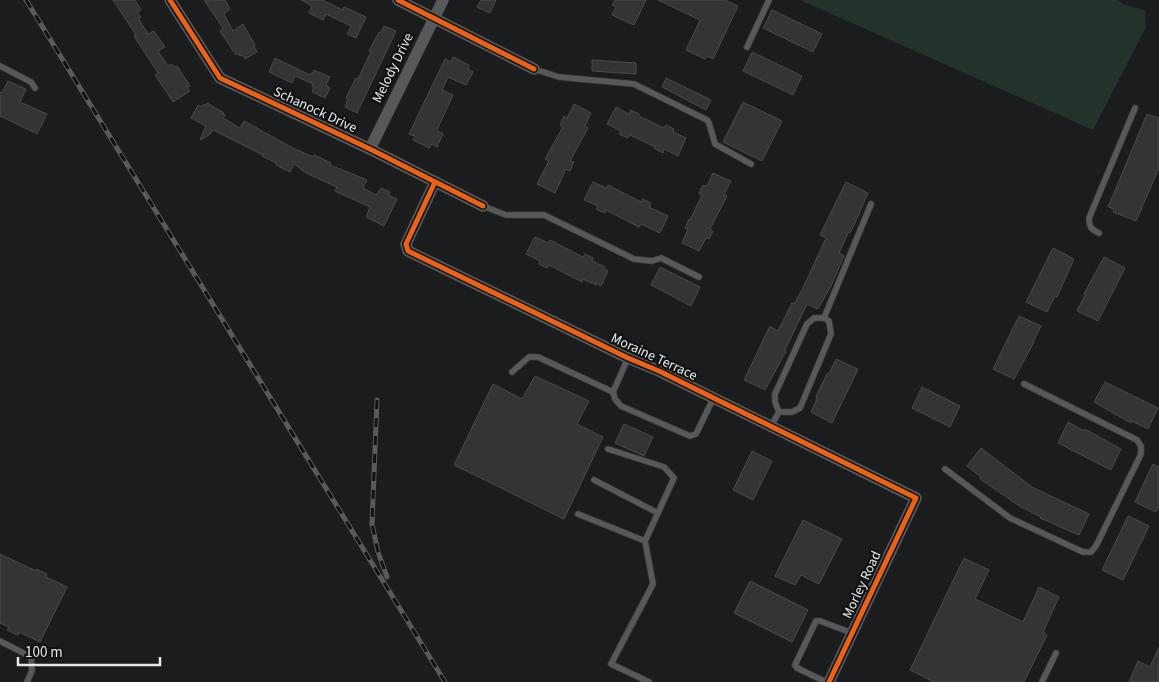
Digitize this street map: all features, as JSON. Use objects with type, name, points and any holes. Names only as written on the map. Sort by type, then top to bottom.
[{"type":"street","name":"Schanock Drive","points":[[170,0],[220,78],[370,149],[483,206]]},
{"type":"street","points":[[398,0],[534,69]]},
{"type":"street","name":"Melody Drive","points":[[370,149],[443,0]]},
{"type":"street","name":"Moraine Terrace","points":[[435,182],[406,244],[408,251],[628,358],[659,371],[916,498]]},
{"type":"street","name":"Morley Road","points":[[827,682],[852,634],[916,498]]},
{"type":"lane","points":[[747,47],[769,0]]},
{"type":"lane","points":[[0,66],[31,82],[35,88]]},
{"type":"lane","points":[[534,69],[559,77],[634,84],[707,120],[715,144],[751,164]]},
{"type":"lane","points":[[1099,233],[1092,230],[1089,225],[1089,218],[1135,108]]},
{"type":"lane","points":[[824,318],[871,204]]},
{"type":"lane","points":[[483,206],[506,215],[544,215],[634,259],[652,261],[661,258],[699,278]]},
{"type":"lane","points":[[814,318],[824,318],[828,321],[832,334],[800,408],[792,412],[779,412],[775,402],[775,394],[807,324],[814,318]]},
{"type":"lane","points":[[512,372],[529,358],[538,357],[613,392]]},
{"type":"lane","points":[[628,358],[613,392],[615,399],[621,406],[690,436],[696,434],[713,399]]},
{"type":"lane","points":[[945,469],[1010,518],[1083,552],[1091,552],[1096,546],[1141,454],[1142,446],[1137,440],[1024,384]]},
{"type":"lane","points":[[771,426],[779,412]]},
{"type":"lane","points":[[608,449],[664,467],[674,478],[645,541],[653,584],[611,664],[649,682]]},
{"type":"lane","points":[[594,480],[658,513]]},
{"type":"lane","points":[[578,514],[645,541]]},
{"type":"lane","points":[[827,682],[797,668],[795,665],[816,621],[820,620],[852,634]]},
{"type":"lane","points":[[0,642],[31,657],[32,671],[27,682]]},
{"type":"lane","points":[[1042,682],[1056,652]]},
{"type":"green space","points":[[800,0],[1117,0],[1125,5],[1145,10],[1146,27],[1093,130]]},
{"type":"building","points":[[113,0],[135,0],[141,10],[137,12],[141,17],[138,18],[148,34],[154,31],[165,47],[158,51],[168,66],[172,64],[175,67],[177,66],[190,86],[187,87],[190,91],[173,102],[155,75],[158,73],[134,36],[136,35]]},
{"type":"building","points":[[204,0],[225,0],[230,9],[224,14],[233,31],[243,24],[257,52],[245,59],[238,53],[236,55],[220,31],[223,28]]},
{"type":"building","points":[[301,0],[322,0],[343,10],[344,7],[366,17],[356,38],[347,34],[351,26],[326,14],[323,20],[309,13],[312,6]]},
{"type":"building","points":[[481,0],[496,0],[490,13],[477,7]]},
{"type":"building","points":[[615,0],[646,0],[634,25],[612,15],[616,7],[612,5]]},
{"type":"building","points":[[658,0],[725,0],[738,6],[713,59],[707,56],[705,59],[686,50],[700,20]]},
{"type":"building","points":[[772,10],[822,34],[813,52],[763,28]]},
{"type":"building","points":[[384,26],[396,31],[357,113],[345,107],[348,99],[346,98],[356,78],[358,79],[371,52],[369,51]]},
{"type":"building","points":[[752,52],[802,76],[793,95],[743,71]]},
{"type":"building","points":[[453,57],[469,65],[468,69],[473,72],[466,85],[448,77],[442,90],[453,95],[437,130],[443,134],[437,147],[432,144],[429,148],[413,140],[415,136],[409,134],[445,59],[451,62]]},
{"type":"building","points":[[275,58],[310,75],[314,70],[330,77],[326,85],[330,88],[325,98],[312,92],[313,84],[295,76],[292,83],[269,72]]},
{"type":"building","points":[[592,60],[636,63],[636,74],[592,71]]},
{"type":"building","points":[[666,78],[711,100],[706,110],[662,87]]},
{"type":"building","points":[[8,81],[26,89],[20,102],[47,114],[37,134],[0,116],[0,92],[2,93]]},
{"type":"building","points":[[743,102],[782,121],[762,161],[723,142]]},
{"type":"building","points":[[207,103],[224,113],[223,118],[240,128],[244,121],[293,148],[313,157],[314,155],[331,163],[330,165],[367,180],[363,188],[376,195],[381,188],[390,192],[388,195],[397,199],[384,226],[366,217],[370,207],[335,191],[337,187],[306,173],[294,164],[290,172],[276,165],[276,163],[263,155],[213,130],[209,135],[200,140],[206,126],[191,118],[198,105],[202,107],[204,104],[206,106]]},
{"type":"building","points":[[574,104],[591,113],[585,126],[588,128],[570,161],[574,162],[570,171],[566,169],[555,193],[537,184],[549,161],[545,159],[563,127],[560,125],[564,116],[567,118]]},
{"type":"building","points":[[616,107],[629,114],[631,110],[664,128],[666,125],[674,129],[673,132],[686,138],[678,156],[664,149],[663,153],[630,135],[628,138],[619,134],[621,131],[607,124]]},
{"type":"building","points":[[1147,114],[1159,118],[1159,168],[1136,221],[1113,212],[1114,209],[1108,207]]},
{"type":"building","points":[[713,173],[731,181],[724,195],[727,196],[710,229],[713,231],[709,239],[706,238],[699,251],[682,243],[688,229],[685,228],[702,195],[699,193],[703,185],[707,186]]},
{"type":"building","points":[[593,182],[606,188],[608,185],[641,202],[643,199],[651,203],[649,207],[668,216],[660,233],[641,224],[639,227],[606,210],[605,213],[596,209],[598,206],[584,200]]},
{"type":"building","points":[[846,182],[868,193],[839,253],[844,256],[831,286],[818,309],[807,304],[786,351],[765,390],[744,380],[770,326],[778,331],[792,303],[794,304],[802,290],[826,238],[820,235]]},
{"type":"building","points":[[535,237],[549,243],[550,240],[583,257],[585,254],[593,258],[592,261],[605,267],[604,269],[608,271],[601,286],[583,279],[582,282],[549,265],[547,268],[539,264],[540,261],[526,254]]},
{"type":"building","points":[[1053,248],[1074,259],[1057,297],[1055,296],[1047,312],[1026,302]]},
{"type":"building","points":[[1104,257],[1125,268],[1098,321],[1077,311]]},
{"type":"building","points":[[660,267],[700,287],[691,306],[651,285]]},
{"type":"building","points":[[1019,316],[1041,326],[1014,379],[993,369]]},
{"type":"building","points":[[836,359],[858,369],[832,423],[811,412],[817,399],[816,396]]},
{"type":"building","points":[[535,376],[589,401],[577,424],[603,437],[564,519],[454,465],[493,384],[522,399]]},
{"type":"building","points":[[1105,382],[1158,408],[1148,429],[1132,421],[1131,423],[1094,402]]},
{"type":"building","points":[[922,387],[960,406],[950,427],[912,408]]},
{"type":"building","points":[[1068,422],[1121,449],[1111,470],[1058,443]]},
{"type":"building","points":[[624,424],[653,437],[644,456],[615,443]]},
{"type":"building","points":[[981,448],[1032,487],[1089,514],[1079,535],[1040,518],[980,479],[981,477],[967,466]]},
{"type":"building","points":[[752,451],[772,461],[753,500],[733,490]]},
{"type":"building","points":[[1153,464],[1159,467],[1159,507],[1156,512],[1135,502]]},
{"type":"building","points":[[1128,516],[1149,526],[1123,580],[1102,570]]},
{"type":"building","points":[[803,520],[842,539],[819,584],[801,575],[795,585],[775,576]]},
{"type":"building","points":[[0,554],[36,571],[36,569],[47,574],[46,577],[67,587],[40,642],[19,632],[18,635],[7,630],[9,627],[0,623]]},
{"type":"building","points":[[964,558],[989,570],[975,599],[1023,622],[1039,587],[1059,597],[1043,632],[1047,635],[1024,682],[934,682],[910,670]]},
{"type":"building","points":[[750,581],[808,610],[792,642],[734,613]]},
{"type":"building","points":[[1159,647],[1159,682],[1129,682],[1138,661],[1150,667]]},
{"type":"railway","points":[[26,0],[445,682]]},
{"type":"railway","points":[[377,400],[372,524],[378,552],[387,577]]},
{"type":"cycle path","points":[[170,0],[220,78],[370,149],[483,206]]},
{"type":"cycle path","points":[[398,0],[534,69]]},
{"type":"cycle path","points":[[435,182],[406,244],[408,251],[628,358],[659,371],[916,498],[829,682]]}]
